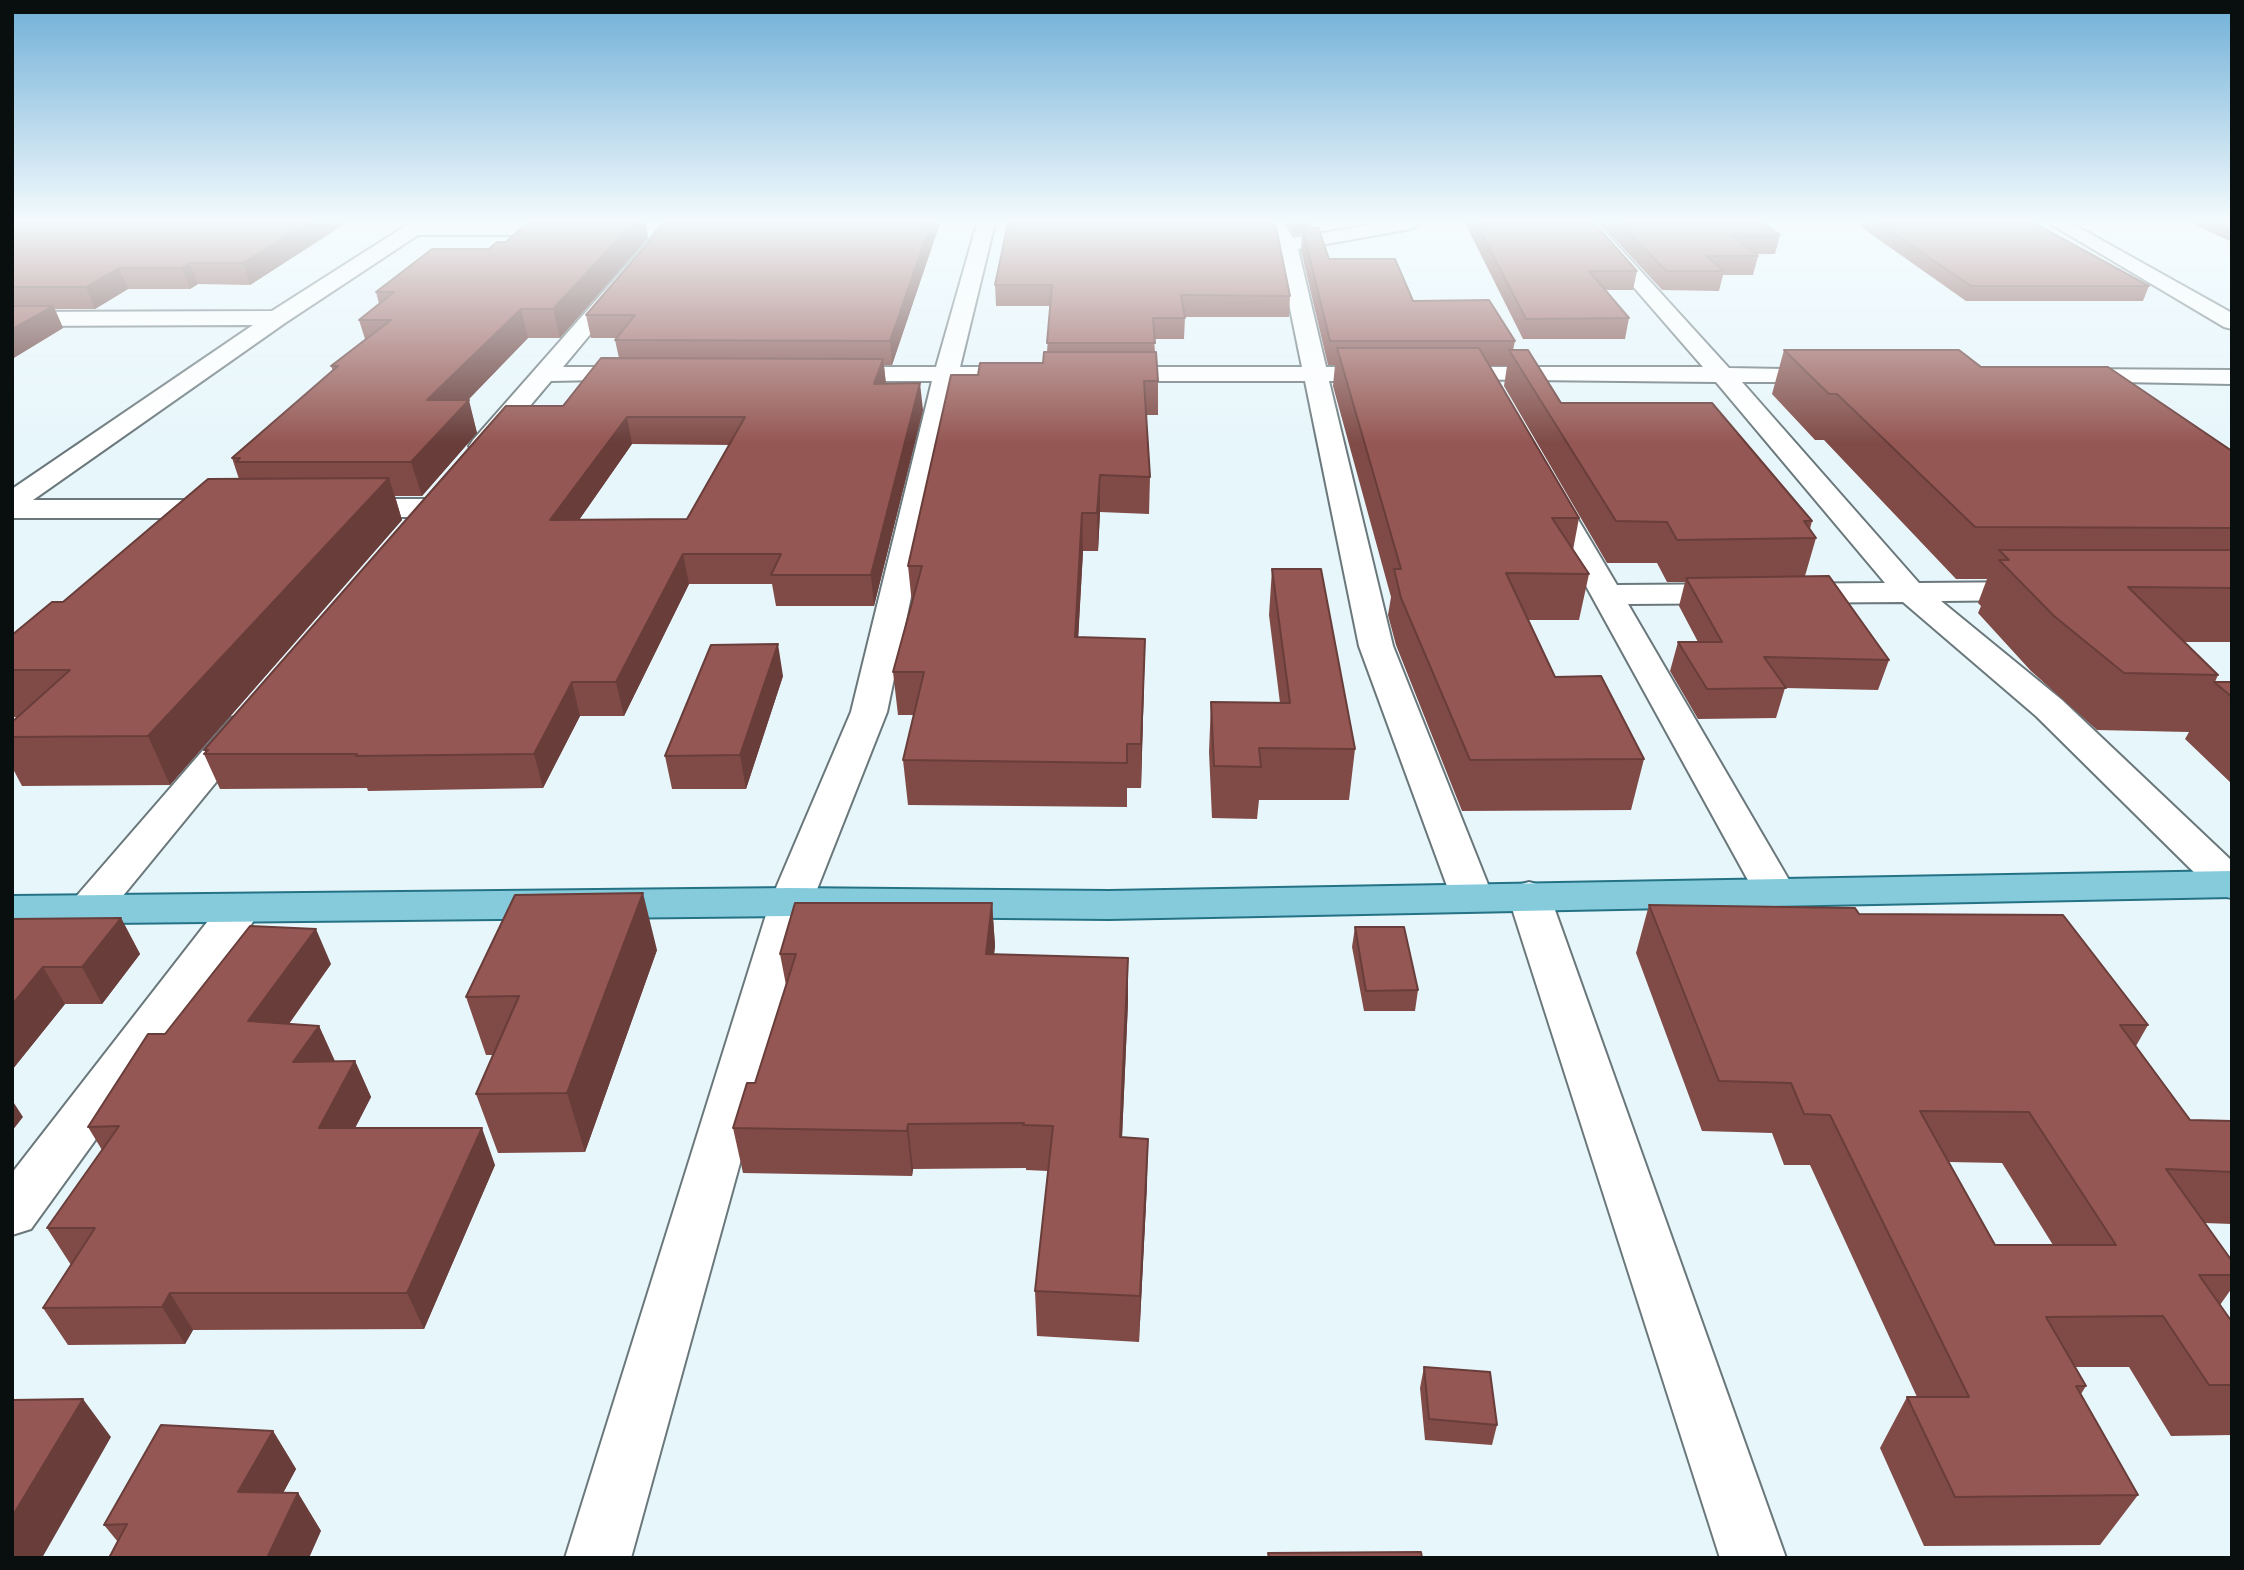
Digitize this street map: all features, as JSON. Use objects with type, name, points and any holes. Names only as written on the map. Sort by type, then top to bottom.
[{"type":"main road","points":[[12,911],[791,902],[1110,905],[2231,884]]},
{"type":"street","points":[[12,502],[310,296]]},
{"type":"street","points":[[402,540],[544,374],[606,296]]},
{"type":"street","points":[[598,1558],[791,902],[869,712],[946,374],[967,296]]},
{"type":"street","points":[[1295,296],[1376,646],[1472,897]]},
{"type":"street","points":[[1653,296],[1909,590],[2049,708],[2231,884]]},
{"type":"street","points":[[2187,296],[2232,322]]},
{"type":"street","points":[[12,319],[277,318]]},
{"type":"street","points":[[544,374],[669,374]]},
{"type":"street","points":[[807,374],[1055,374]]},
{"type":"street","points":[[1082,374],[1860,375]]},
{"type":"street","points":[[1482,374],[1501,409]]},
{"type":"street","points":[[2053,376],[2232,377]]},
{"type":"street","points":[[1534,467],[1775,892]]},
{"type":"street","points":[[318,509],[447,488]]},
{"type":"street","points":[[12,509],[248,509]]},
{"type":"street","points":[[1606,595],[1909,590],[2057,591]]},
{"type":"street","points":[[89,909],[259,709]]},
{"type":"street","points":[[1530,896],[1752,1558]]},
{"type":"street","points":[[12,1213],[240,909]]},
{"type":"building","points":[[389,296],[565,296],[553,309],[521,309],[427,400],[469,400],[411,462],[236,462],[240,458],[232,458],[338,366],[331,366],[391,320],[359,320]]},
{"type":"building","points":[[602,296],[906,296],[890,341],[615,340],[635,315],[586,315]]},
{"type":"building","points":[[1051,296],[1181,296],[1185,318],[1153,318],[1155,343],[1047,343]]},
{"type":"building","points":[[1319,296],[1411,296],[1413,301],[1489,300],[1515,341],[1330,341]]},
{"type":"building","points":[[1514,296],[1611,296],[1629,318],[1526,319]]},
{"type":"building","points":[[12,306],[53,306],[12,329]]},
{"type":"building","points":[[1337,348],[1479,348],[1579,518],[1552,518],[1589,574],[1506,573],[1555,677],[1601,676],[1644,759],[1470,760],[1401,598],[1394,569],[1401,569]]},
{"type":"building","points":[[1509,350],[1528,350],[1561,403],[1712,403],[1812,521],[1804,521],[1816,538],[1677,540],[1667,522],[1616,521]]},
{"type":"building","points":[[1784,350],[1959,350],[1981,367],[2108,367],[2232,451],[2232,528],[1975,527],[1837,394],[1829,394]]},
{"type":"building","points":[[1044,352],[1156,352],[1158,381],[1144,381],[1150,477],[1100,475],[1097,513],[1082,513],[1075,637],[1145,639],[1141,744],[1127,744],[1127,763],[903,760],[924,672],[893,672],[922,566],[908,566],[951,375],[978,375],[980,363],[1043,363]]},
{"type":"building","points":[[601,358],[883,359],[874,384],[920,383],[871,575],[771,575],[781,554],[683,554],[616,682],[572,682],[534,754],[204,754],[208,750],[204,750],[506,406],[563,406]],"holes":[[[627,417],[745,417],[687,519],[550,520]]]},
{"type":"building","points":[[389,478],[148,736],[12,737],[12,722],[70,670],[12,670],[12,635],[52,602],[63,602],[208,479]]},
{"type":"building","points":[[1999,550],[2232,550],[2232,588],[2128,587],[2218,675],[2124,673],[2054,616],[1999,560],[2009,560]]},
{"type":"building","points":[[1272,569],[1321,569],[1355,749],[1259,748],[1261,767],[1214,766],[1211,702],[1290,703]]},
{"type":"building","points":[[1829,576],[1889,660],[1764,657],[1786,688],[1707,689],[1678,642],[1722,642],[1686,578]]},
{"type":"building","points":[[778,644],[740,755],[665,756],[711,645]]},
{"type":"building","points":[[2214,682],[2232,682],[2232,697]]},
{"type":"building","points":[[643,893],[567,1093],[476,1094],[519,996],[466,997],[515,895]]},
{"type":"building","points":[[795,903],[992,903],[986,954],[1128,958],[1120,1137],[1148,1139],[1140,1296],[1035,1291],[1053,1126],[1023,1125],[1024,1123],[908,1124],[907,1131],[733,1128],[747,1083],[755,1083],[796,954],[780,954]]},
{"type":"building","points":[[1649,905],[1855,908],[1859,914],[2063,915],[2148,1025],[2120,1025],[2190,1120],[2232,1121],[2232,1172],[2166,1169],[2232,1261],[2232,1275],[2199,1275],[2232,1322],[2232,1385],[2209,1385],[2163,1316],[2046,1317],[2086,1386],[2076,1386],[2138,1495],[1955,1497],[1907,1397],[1969,1397],[1830,1115],[1804,1114],[1791,1083],[1719,1081]],"holes":[[[1920,1111],[2029,1112],[2116,1245],[1995,1245]]]},
{"type":"building","points":[[121,918],[82,967],[43,967],[12,1005],[12,919]]},
{"type":"building","points":[[250,926],[316,929],[248,1021],[319,1026],[293,1062],[355,1061],[319,1128],[482,1128],[407,1293],[170,1293],[162,1307],[43,1308],[95,1228],[47,1228],[119,1126],[88,1127],[148,1034],[165,1034]]},
{"type":"building","points":[[1355,927],[1404,927],[1418,990],[1366,991]]},
{"type":"building","points":[[1424,1367],[1490,1372],[1497,1425],[1429,1419]]},
{"type":"building","points":[[83,1399],[12,1517],[12,1400]]},
{"type":"building","points":[[161,1425],[273,1431],[238,1492],[298,1493],[267,1558],[109,1558],[127,1524],[104,1525]]},
{"type":"building","points":[[1421,1552],[1422,1558],[1269,1558],[1268,1553]]}]
